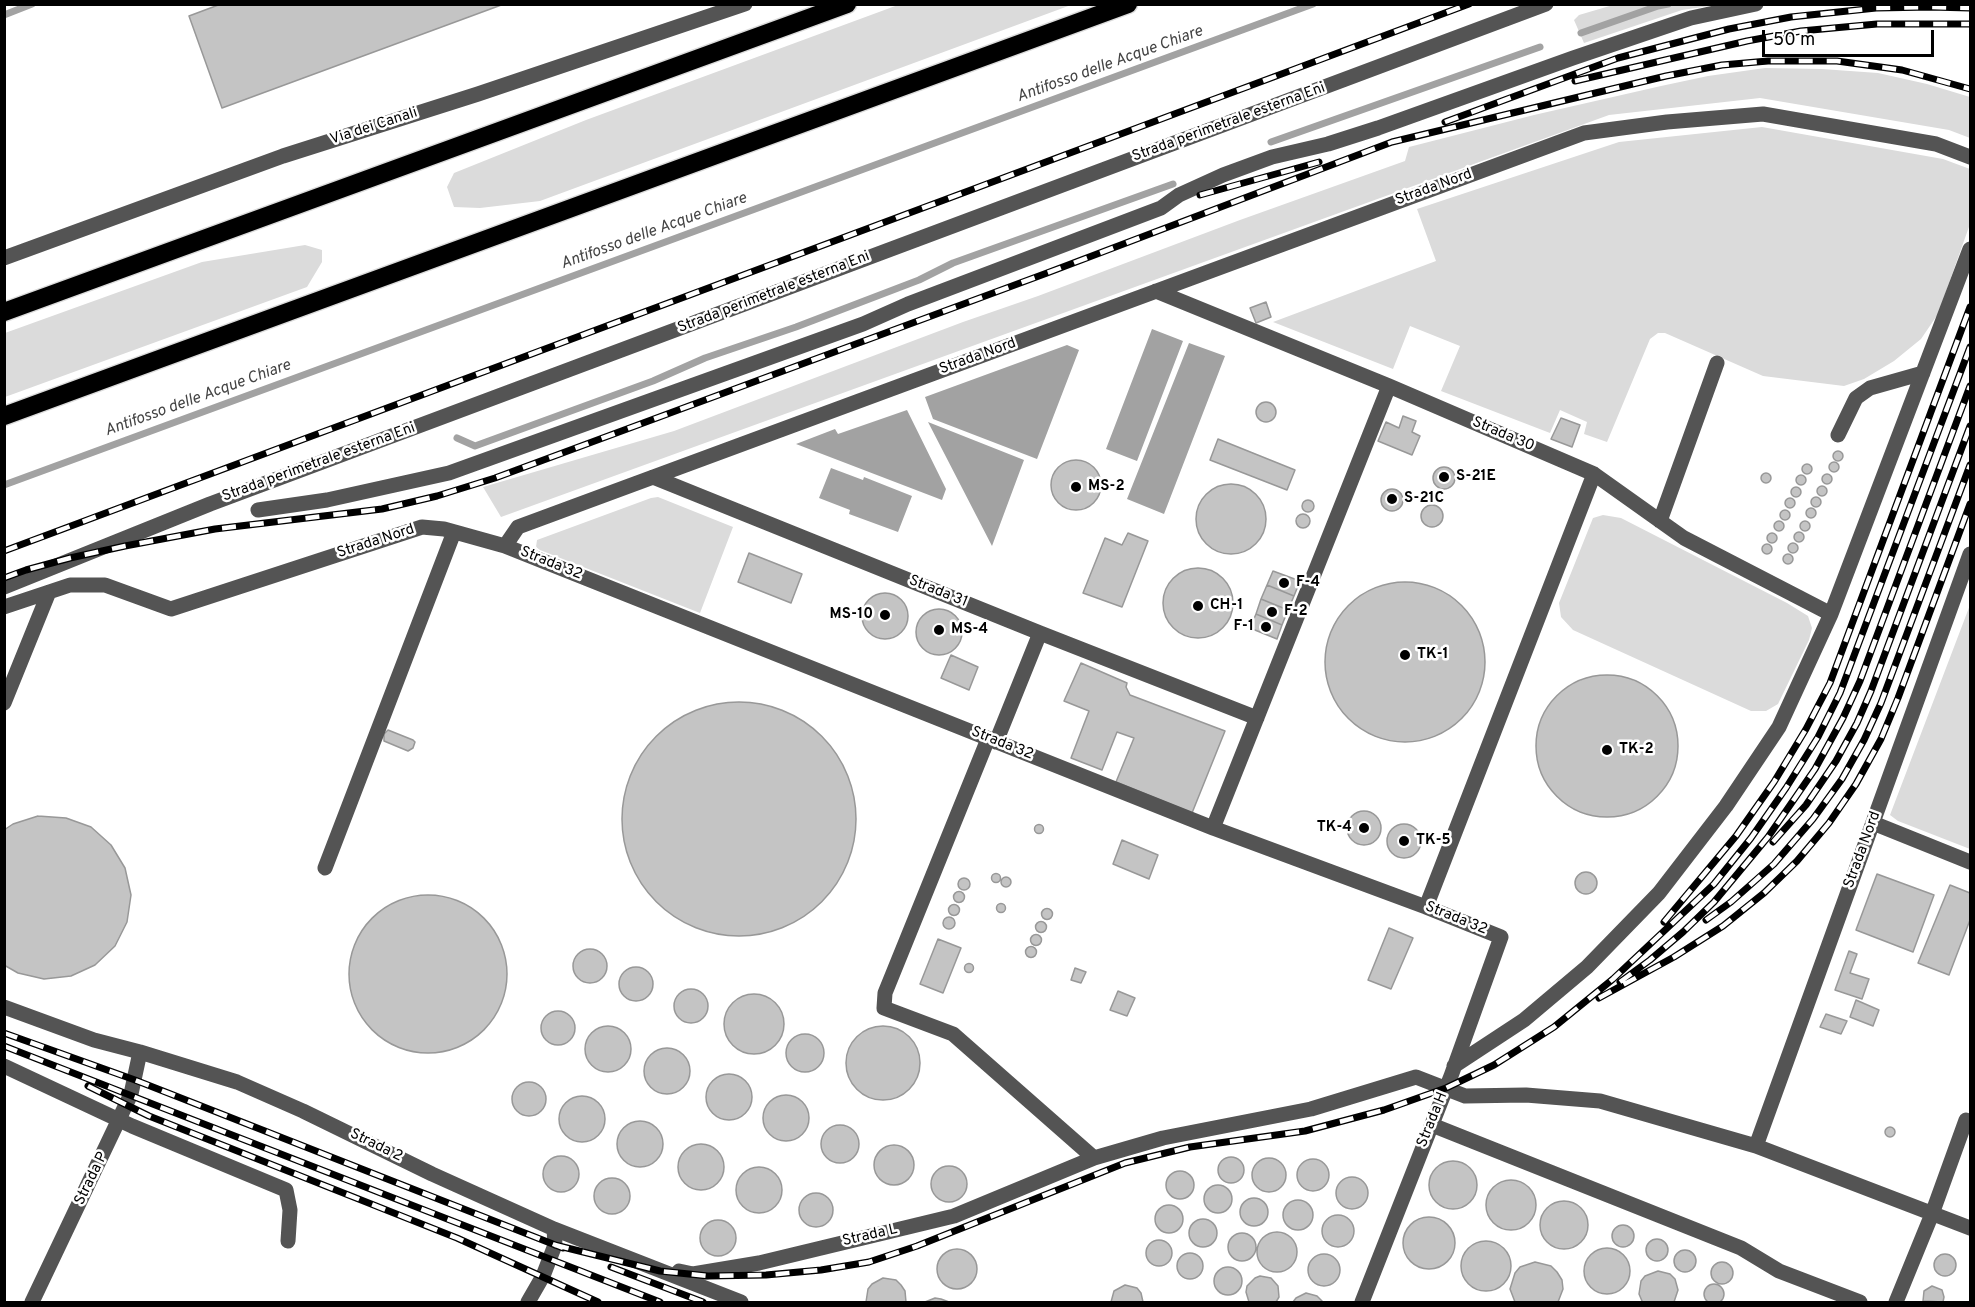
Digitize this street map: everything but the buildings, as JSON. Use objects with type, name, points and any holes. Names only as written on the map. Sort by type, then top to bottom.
[{"type":"highway","points":[[4,312],[847,4]]},
{"type":"highway","points":[[4,416],[1128,4]]},
{"type":"street","name":"Via dei Canali","points":[[4,258],[283,156],[478,94],[745,4]]},
{"type":"street","name":"Strada perimetrale esterna Eni","points":[[4,586],[210,504],[1546,4]]},
{"type":"street","points":[[258,510],[327,500],[449,473],[863,324],[908,304],[1161,208],[1179,195],[1272,157],[1328,144],[1378,128],[1691,18],[1756,4]]},
{"type":"street","name":"Strada Nord","points":[[4,607],[70,585],[105,585],[171,609],[422,527],[454,532],[506,546],[518,527],[1584,133],[1667,122],[1763,114],[1936,144],[1971,157]]},
{"type":"street","points":[[1454,1066],[1524,1020],[1587,967],[1659,893],[1726,806],[1779,727],[1831,614],[1971,249]]},
{"type":"street","name":"Strada 30","points":[[1156,291],[1389,386],[1594,474],[1684,538],[1831,614]]},
{"type":"street","points":[[1660,521],[1717,363]]},
{"type":"street","points":[[1838,435],[1856,398],[1870,388],[1923,373]]},
{"type":"street","points":[[1213,828],[1389,386]]},
{"type":"street","points":[[1426,907],[1594,474]]},
{"type":"street","name":"Strada 31","points":[[653,477],[1257,718]]},
{"type":"street","points":[[325,868],[454,532]]},
{"type":"street","name":"Strada 32","points":[[506,546],[1213,828],[1501,937]]},
{"type":"street","name":"Strada Nord","points":[[1756,1146],[1971,554]]},
{"type":"street","points":[[4,703],[49,592]]},
{"type":"street","points":[[1040,633],[885,993],[884,1008],[953,1034],[1094,1158]]},
{"type":"street","points":[[1873,824],[1971,862]]},
{"type":"street","name":"Strada H","points":[[1362,1302],[1432,1125],[1501,937]]},
{"type":"street","name":"Strada 2","points":[[4,1007],[94,1040],[140,1052],[248,1087],[554,1229],[741,1302]]},
{"type":"street","name":"Strada P","points":[[32,1302],[120,1120],[131,1094],[140,1052]]},
{"type":"street","points":[[4,1066],[120,1120],[286,1191],[290,1210],[288,1241]]},
{"type":"street","name":"Strada L","points":[[638,1263],[693,1274],[759,1263],[954,1216],[1094,1158],[1163,1138],[1311,1109],[1416,1077],[1465,1096],[1526,1095],[1600,1101],[1756,1146],[1971,1228]]},
{"type":"street","points":[[1896,1302],[1932,1214],[1966,1120],[1971,1122]]},
{"type":"street","points":[[1432,1125],[1741,1248],[1779,1271],[1860,1302]]},
{"type":"street","points":[[528,1302],[543,1276],[555,1245],[554,1229]]},
{"type":"shaded area","points":[[898,5],[1071,5],[540,201],[480,208],[454,207],[447,187],[454,173],[586,120]]},
{"type":"shaded area","points":[[1613,5],[1716,5],[1682,10],[1584,43],[1574,20],[1579,15]]},
{"type":"shaded area","points":[[1765,68],[1878,73],[1970,97],[1970,138],[1949,130],[1760,98],[1609,115],[501,517],[483,487],[674,431],[963,322],[1405,161],[1409,147],[1661,86],[1708,76]]},
{"type":"shaded area","points":[[1762,127],[1943,159],[1970,169],[1970,224],[1938,314],[1921,339],[1894,361],[1864,379],[1844,386],[1763,376],[1665,333],[1658,333],[1650,339],[1607,442],[1584,434],[1587,422],[1560,410],[1550,433],[1441,391],[1460,346],[1410,326],[1393,369],[1273,322],[1436,261],[1417,209],[1619,142]]},
{"type":"shaded area","points":[[305,245],[322,250],[322,262],[307,287],[5,397],[5,333],[202,262]]},
{"type":"shaded area","points":[[1152,329],[1183,341],[1137,461],[1106,449]]},
{"type":"shaded area","points":[[1189,343],[1225,356],[1164,514],[1127,499]]},
{"type":"shaded area","points":[[1067,345],[1079,350],[1037,459],[933,419],[925,397]]},
{"type":"shaded area","points":[[907,410],[946,489],[942,500],[796,444],[835,429],[838,434]]},
{"type":"shaded area","points":[[928,422],[1024,460],[992,546]]},
{"type":"shaded area","points":[[831,468],[863,480],[864,477],[912,496],[898,532],[849,514],[850,510],[819,498]]},
{"type":"shaded area","points":[[658,497],[733,527],[700,613],[536,547],[537,540]]},
{"type":"shaded area","points":[[1603,515],[1621,518],[1808,616],[1812,628],[1809,640],[1778,704],[1766,711],[1751,711],[1573,630],[1561,617],[1559,603],[1593,518]]},
{"type":"shaded area","points":[[1970,605],[1970,849],[1898,821],[1890,815]]},
{"type":"waterway","points":[[4,15],[32,4]]},
{"type":"waterway","name":"Antifosso delle Acque Chiare","points":[[4,485],[1313,4]]},
{"type":"waterway","points":[[1581,33],[1668,4]]},
{"type":"waterway","points":[[1271,142],[1540,47]]},
{"type":"waterway","points":[[457,438],[475,446],[653,381],[705,358],[796,327],[919,280],[953,263],[1173,184]]},
{"type":"railway","points":[[4,551],[1469,4]]},
{"type":"railway","points":[[1445,122],[1618,58],[1729,29],[1791,17],[1876,8],[1970,8]]},
{"type":"railway","points":[[1575,81],[1747,41],[1801,31],[1877,24],[1970,24]]},
{"type":"railway","points":[[4,578],[70,558],[215,529],[382,509],[437,496],[495,478],[1392,142],[1666,76],[1722,65],[1768,61],[1837,61],[1902,70],[1970,89]]},
{"type":"railway","points":[[1200,195],[1319,162]]},
{"type":"railway","points":[[1664,922],[1736,836],[1774,782],[1830,683],[1970,307]]},
{"type":"railway","points":[[555,1245],[660,1271],[708,1276],[766,1275],[821,1270],[869,1262],[917,1246],[1125,1163],[1190,1147],[1305,1131],[1384,1110],[1446,1088],[1494,1065],[1554,1027],[1613,979],[1714,884],[1751,838],[1818,737],[1840,693],[1970,347]]},
{"type":"railway","points":[[1620,982],[1683,932],[1714,902],[1768,837],[1815,769],[1860,681],[1970,386]]},
{"type":"railway","points":[[1773,842],[1806,805],[1836,761],[1857,723],[1970,426]]},
{"type":"railway","points":[[1706,920],[1731,902],[1774,864],[1813,819],[1842,779],[1881,703],[1970,465]]},
{"type":"railway","points":[[1599,998],[1674,957],[1723,926],[1764,893],[1797,861],[1829,823],[1856,784],[1881,739],[1970,504]]},
{"type":"railway","points":[[4,1033],[135,1080],[563,1248]]},
{"type":"railway","points":[[4,1046],[660,1302]]},
{"type":"railway","points":[[88,1086],[149,1116],[457,1238],[598,1302]]},
{"type":"railway","points":[[611,1267],[703,1302]]},
{"type":"place","name":"S-21E","points":[[1444,477]]},
{"type":"place","name":"MS-2","points":[[1076,487]]},
{"type":"place","name":"S-21C","points":[[1392,499]]},
{"type":"place","name":"F-4","points":[[1284,583]]},
{"type":"place","name":"CH-1","points":[[1198,606]]},
{"type":"place","name":"F-2","points":[[1272,612]]},
{"type":"place","name":"MS-10","points":[[885,615]]},
{"type":"place","name":"F-1","points":[[1266,627]]},
{"type":"place","name":"MS-4","points":[[939,630]]},
{"type":"place","name":"TK-1","points":[[1405,655]]},
{"type":"place","name":"TK-2","points":[[1607,750]]},
{"type":"place","name":"TK-4","points":[[1364,828]]},
{"type":"place","name":"TK-5","points":[[1404,841]]}]
